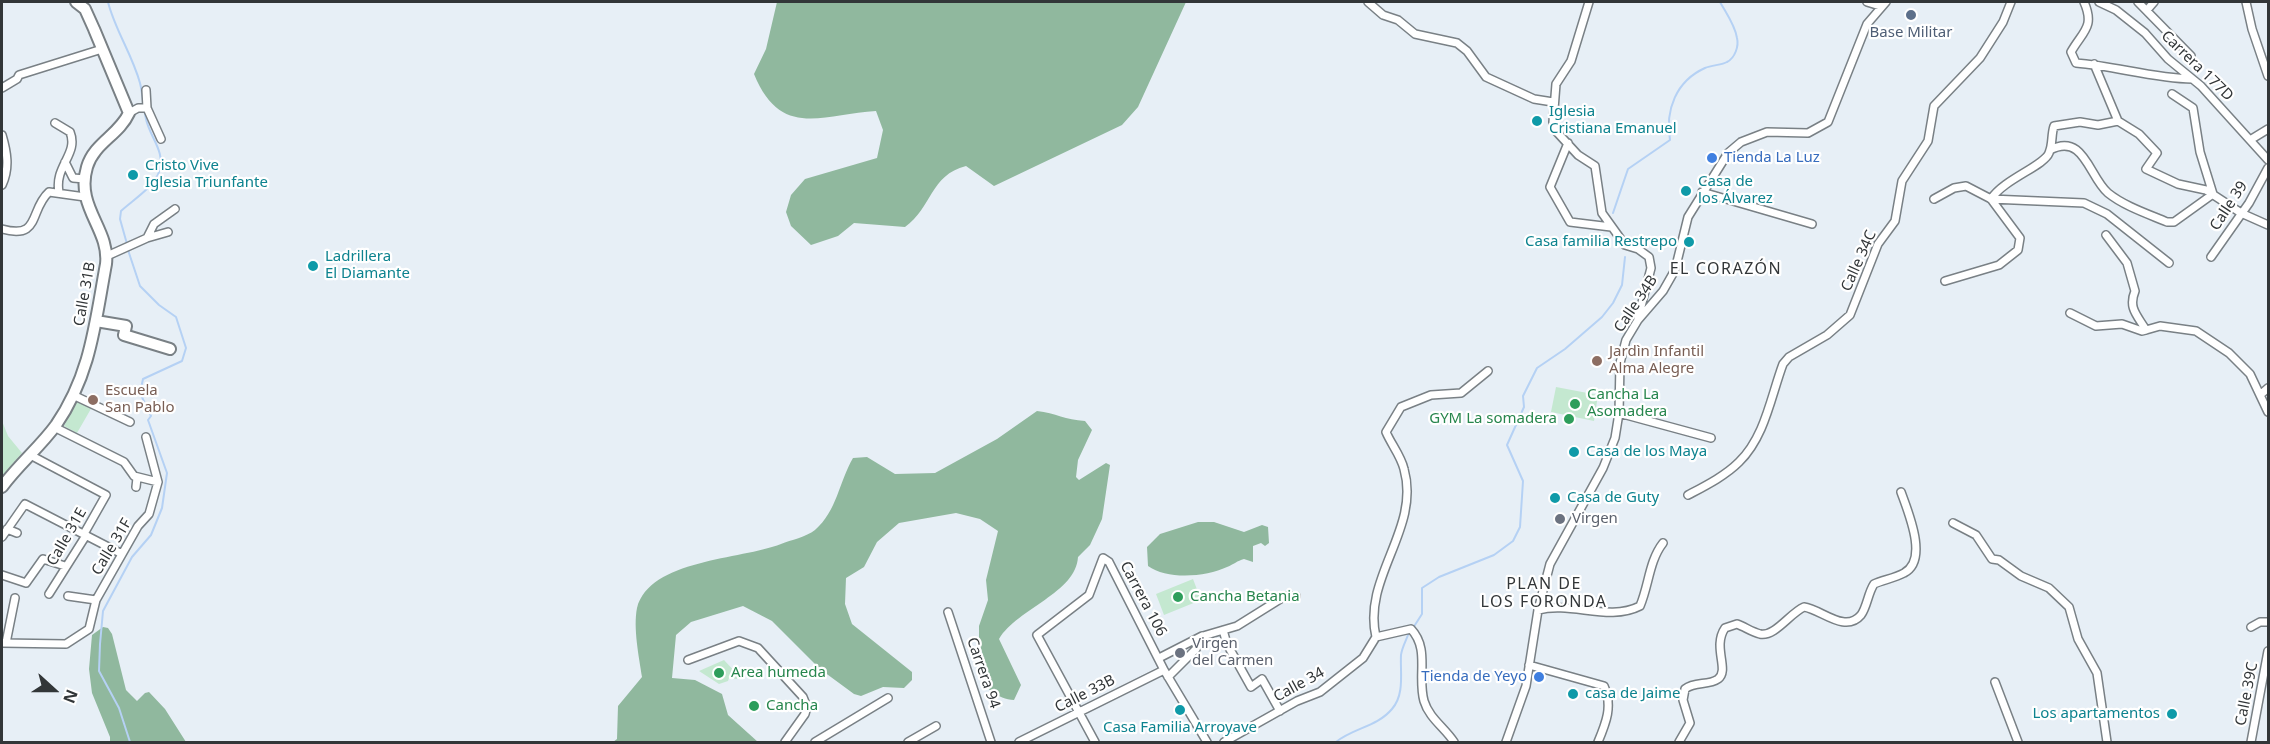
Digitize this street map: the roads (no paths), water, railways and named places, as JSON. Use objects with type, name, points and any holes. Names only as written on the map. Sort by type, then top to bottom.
[{"type":"street","points":[[76,2],[85,9],[133,111],[147,108]]},
{"type":"street","points":[[1368,2],[1383,15],[1398,20],[1415,34],[1457,43],[1467,51],[1486,77],[1534,99],[1553,102]]},
{"type":"street","points":[[1589,2],[1571,61],[1556,84],[1553,102],[1555,130],[1578,155],[1595,166],[1602,213],[1611,227],[1625,245],[1638,249],[1649,257],[1651,268],[1638,320]]},
{"type":"street","points":[[1867,2],[1883,4]]},
{"type":"street","name":"Calle 34C","points":[[1688,495],[1738,464],[1746,454],[1764,421],[1783,364],[1789,357],[1827,335],[1850,315],[1878,244],[1895,221],[1902,181],[1928,141],[1935,106],[1980,58],[2003,22],[2011,2]]},
{"type":"street","points":[[2084,2],[2090,17],[2085,33],[2071,52],[2076,63],[2094,64],[2156,77],[2192,80]]},
{"type":"street","name":"Carrera 177D","points":[[2098,2],[2128,18],[2201,86],[2268,160]]},
{"type":"street","points":[[2138,2],[2191,56]]},
{"type":"street","points":[[2146,10],[2154,2]]},
{"type":"street","points":[[2246,2],[2253,33],[2268,76]]},
{"type":"street","name":"Calle 34B","points":[[1506,742],[1521,703],[1538,610],[1550,564],[1603,468],[1615,438],[1619,413],[1620,363],[1626,340],[1638,320],[1663,291],[1675,270],[1688,216],[1728,153],[1753,135],[1767,132],[1808,133],[1828,122],[1867,24],[1883,4]]},
{"type":"street","points":[[2,88],[17,79],[19,75],[102,49]]},
{"type":"street","points":[[2094,64],[2118,121],[2139,134],[2157,153],[2146,169],[2178,184],[2213,194],[2241,213],[2268,225]]},
{"type":"street","points":[[146,90],[147,108],[161,139]]},
{"type":"street","points":[[2172,94],[2193,108],[2200,152],[2213,194]]},
{"type":"street","name":"Calle 31B","points":[[2,487],[54,427],[75,396],[90,357],[107,255],[85,197],[87,165],[96,148],[126,121],[133,111]]},
{"type":"street","points":[[1991,199],[2009,180],[2042,163],[2050,150],[2054,126],[2080,122],[2098,125],[2118,121]]},
{"type":"street","points":[[55,123],[72,136],[72,150],[59,169],[59,192]]},
{"type":"street","points":[[2250,140],[2268,129]]},
{"type":"street","points":[[2,135],[8,153],[6,176],[2,185]]},
{"type":"street","points":[[1568,143],[1550,187],[1570,222],[1611,227]]},
{"type":"street","points":[[2050,150],[2069,146],[2079,150],[2102,187],[2111,196],[2167,222],[2174,222],[2213,194]]},
{"type":"street","points":[[65,162],[73,178],[85,179]]},
{"type":"street","name":"Calle 39","points":[[2211,257],[2268,168]]},
{"type":"street","points":[[1934,199],[1954,188],[1966,186],[1991,199],[2084,203],[2107,214],[2169,263]]},
{"type":"street","points":[[2,230],[20,232],[29,228],[46,195],[59,192],[85,197]]},
{"type":"street","points":[[1702,192],[1812,224]]},
{"type":"street","points":[[1945,282],[1999,265],[2018,250],[2020,238],[1991,199]]},
{"type":"street","points":[[147,238],[154,224],[176,209]]},
{"type":"street","points":[[107,255],[168,232]]},
{"type":"street","points":[[2106,235],[2127,263],[2135,291],[2131,299],[2131,308],[2146,330]]},
{"type":"street","points":[[2070,313],[2096,326],[2122,324],[2142,331],[2167,326],[2196,331],[2229,353],[2250,374],[2268,412]]},
{"type":"street","points":[[96,321],[126,326],[124,335],[170,349]]},
{"type":"street","points":[[1454,742],[1427,710],[1423,699],[1422,648],[1419,638],[1411,629],[1405,629],[1376,638],[1372,610],[1389,553],[1403,525],[1408,496],[1404,468],[1386,432],[1401,407],[1431,395],[1461,393],[1488,371]]},
{"type":"street","points":[[2260,395],[2268,388]]},
{"type":"street","points":[[75,396],[130,422]]},
{"type":"street","points":[[1619,413],[1711,438]]},
{"type":"street","points":[[54,427],[124,462],[136,478],[135,487]]},
{"type":"street","points":[[134,476],[156,482],[146,437]]},
{"type":"street","name":"Calle 31E","points":[[34,457],[106,495],[86,536],[49,594]]},
{"type":"street","name":"Calle 31F","points":[[4,643],[66,644],[89,629],[96,600],[138,526],[149,514],[156,482]]},
{"type":"street","points":[[1679,742],[1690,723],[1683,700],[1685,689],[1693,684],[1716,680],[1720,676],[1723,665],[1718,641],[1725,628],[1737,624],[1761,634],[1768,634],[1795,611],[1804,607],[1845,622],[1852,621],[1861,615],[1874,584],[1905,573],[1913,566],[1917,561],[1917,549],[1912,524],[1901,492]]},
{"type":"street","points":[[2,537],[25,504],[122,554]]},
{"type":"street","points":[[1953,523],[1976,535],[1992,559],[2000,560],[2021,576],[2058,594],[2069,607],[2078,639],[2097,673],[2107,742]]},
{"type":"street","points":[[7,529],[17,533]]},
{"type":"street","points":[[1538,610],[1563,607],[1628,612],[1640,606],[1650,579],[1653,556],[1663,543]]},
{"type":"street","name":"Carrera 106","points":[[1078,712],[1037,635],[1089,595],[1100,560],[1105,558],[1166,673],[1207,742]]},
{"type":"street","points":[[2,575],[26,583],[42,559],[65,566]]},
{"type":"street","points":[[68,596],[96,600]]},
{"type":"street","points":[[1159,658],[1203,636],[1245,621],[1285,596],[1296,596]]},
{"type":"street","points":[[4,643],[15,598]]},
{"type":"street","name":"Carrera 94","points":[[948,612],[991,742]]},
{"type":"street","points":[[2,621],[10,622]]},
{"type":"street","points":[[2251,627],[2260,622],[2268,622]]},
{"type":"street","points":[[1223,630],[1227,644],[1251,687],[1262,679],[1280,711]]},
{"type":"street","name":"Calle 33B","points":[[1019,742],[1078,712],[1166,673],[1196,649],[1203,636]]},
{"type":"street","name":"Calle 34","points":[[1224,742],[1320,692],[1363,658],[1376,638]]},
{"type":"street","points":[[688,660],[739,641],[758,648],[803,697],[807,707],[806,714],[785,742]]},
{"type":"street","name":"Calle 39C","points":[[2251,742],[2268,651]]},
{"type":"street","points":[[1528,665],[1604,686],[1609,698],[1608,718],[1598,742]]},
{"type":"street","points":[[1995,682],[2018,742]]},
{"type":"street","points":[[815,742],[888,698]]},
{"type":"street","points":[[1078,712],[1095,742]]},
{"type":"street","points":[[908,742],[936,726]]},
{"type":"waterway","points":[[108,2],[137,72],[146,119],[159,151],[161,164],[153,183],[121,211],[120,219],[127,244]]},
{"type":"waterway","points":[[1613,213],[1628,169],[1670,140],[1671,107],[1680,89],[1695,74],[1708,67],[1727,62],[1736,52],[1736,33],[1720,2]]},
{"type":"waterway","points":[[128,250],[140,286],[159,305],[176,317],[186,348],[182,361],[143,379],[140,393],[151,416],[148,420],[167,473],[162,508],[151,535],[132,557],[103,611],[99,671],[119,708],[130,742]]},
{"type":"waterway","points":[[1413,628],[1422,614],[1422,588],[1439,577],[1494,555],[1513,541],[1520,527],[1523,481],[1507,445],[1524,407],[1523,396],[1537,368],[1565,349],[1602,317],[1613,303],[1622,285],[1625,257]]},
{"type":"waterway","points":[[1336,742],[1379,720],[1396,703],[1401,683],[1402,649],[1409,632]]},
{"type":"place","name":"Base Militar","points":[[1911,15]]},
{"type":"place","name":"Iglesia Cristiana Emanuel","points":[[1537,121]]},
{"type":"place","name":"Tienda La Luz","points":[[1712,158]]},
{"type":"place","name":"Cristo Vive Iglesia Triunfante","points":[[133,175]]},
{"type":"place","name":"Casa de los Álvarez","points":[[1686,191]]},
{"type":"place","name":"Casa familia Restrepo","points":[[1689,242]]},
{"type":"place","name":"Ladrillera El Diamante","points":[[313,266]]},
{"type":"place","name":"Jardìn Infantil Alma Alegre","points":[[1597,361]]},
{"type":"place","name":"Escuela San Pablo","points":[[93,400]]},
{"type":"place","name":"Cancha La Asomadera","points":[[1575,404]]},
{"type":"place","name":"GYM La somadera","points":[[1569,419]]},
{"type":"place","name":"Casa de los Maya","points":[[1574,452]]},
{"type":"place","name":"Casa de Guty","points":[[1555,498]]},
{"type":"place","name":"Virgen","points":[[1560,519]]},
{"type":"place","name":"Cancha Betania","points":[[1178,597]]},
{"type":"place","name":"Virgen del Carmen","points":[[1180,653]]},
{"type":"place","name":"Area humeda","points":[[719,673]]},
{"type":"place","name":"Tienda de Yeyo","points":[[1539,677]]},
{"type":"place","name":"casa de Jaime","points":[[1573,694]]},
{"type":"place","name":"Cancha","points":[[754,706]]},
{"type":"place","name":"Casa Familia Arroyave","points":[[1180,710]]},
{"type":"place","name":"Los apartamentos","points":[[2172,714]]},
{"type":"district","name":"EL CORAZÓN","points":[[1726,269]]},
{"type":"district","name":"PLAN DE LOS FORONDA","points":[[1544,593]]}]
